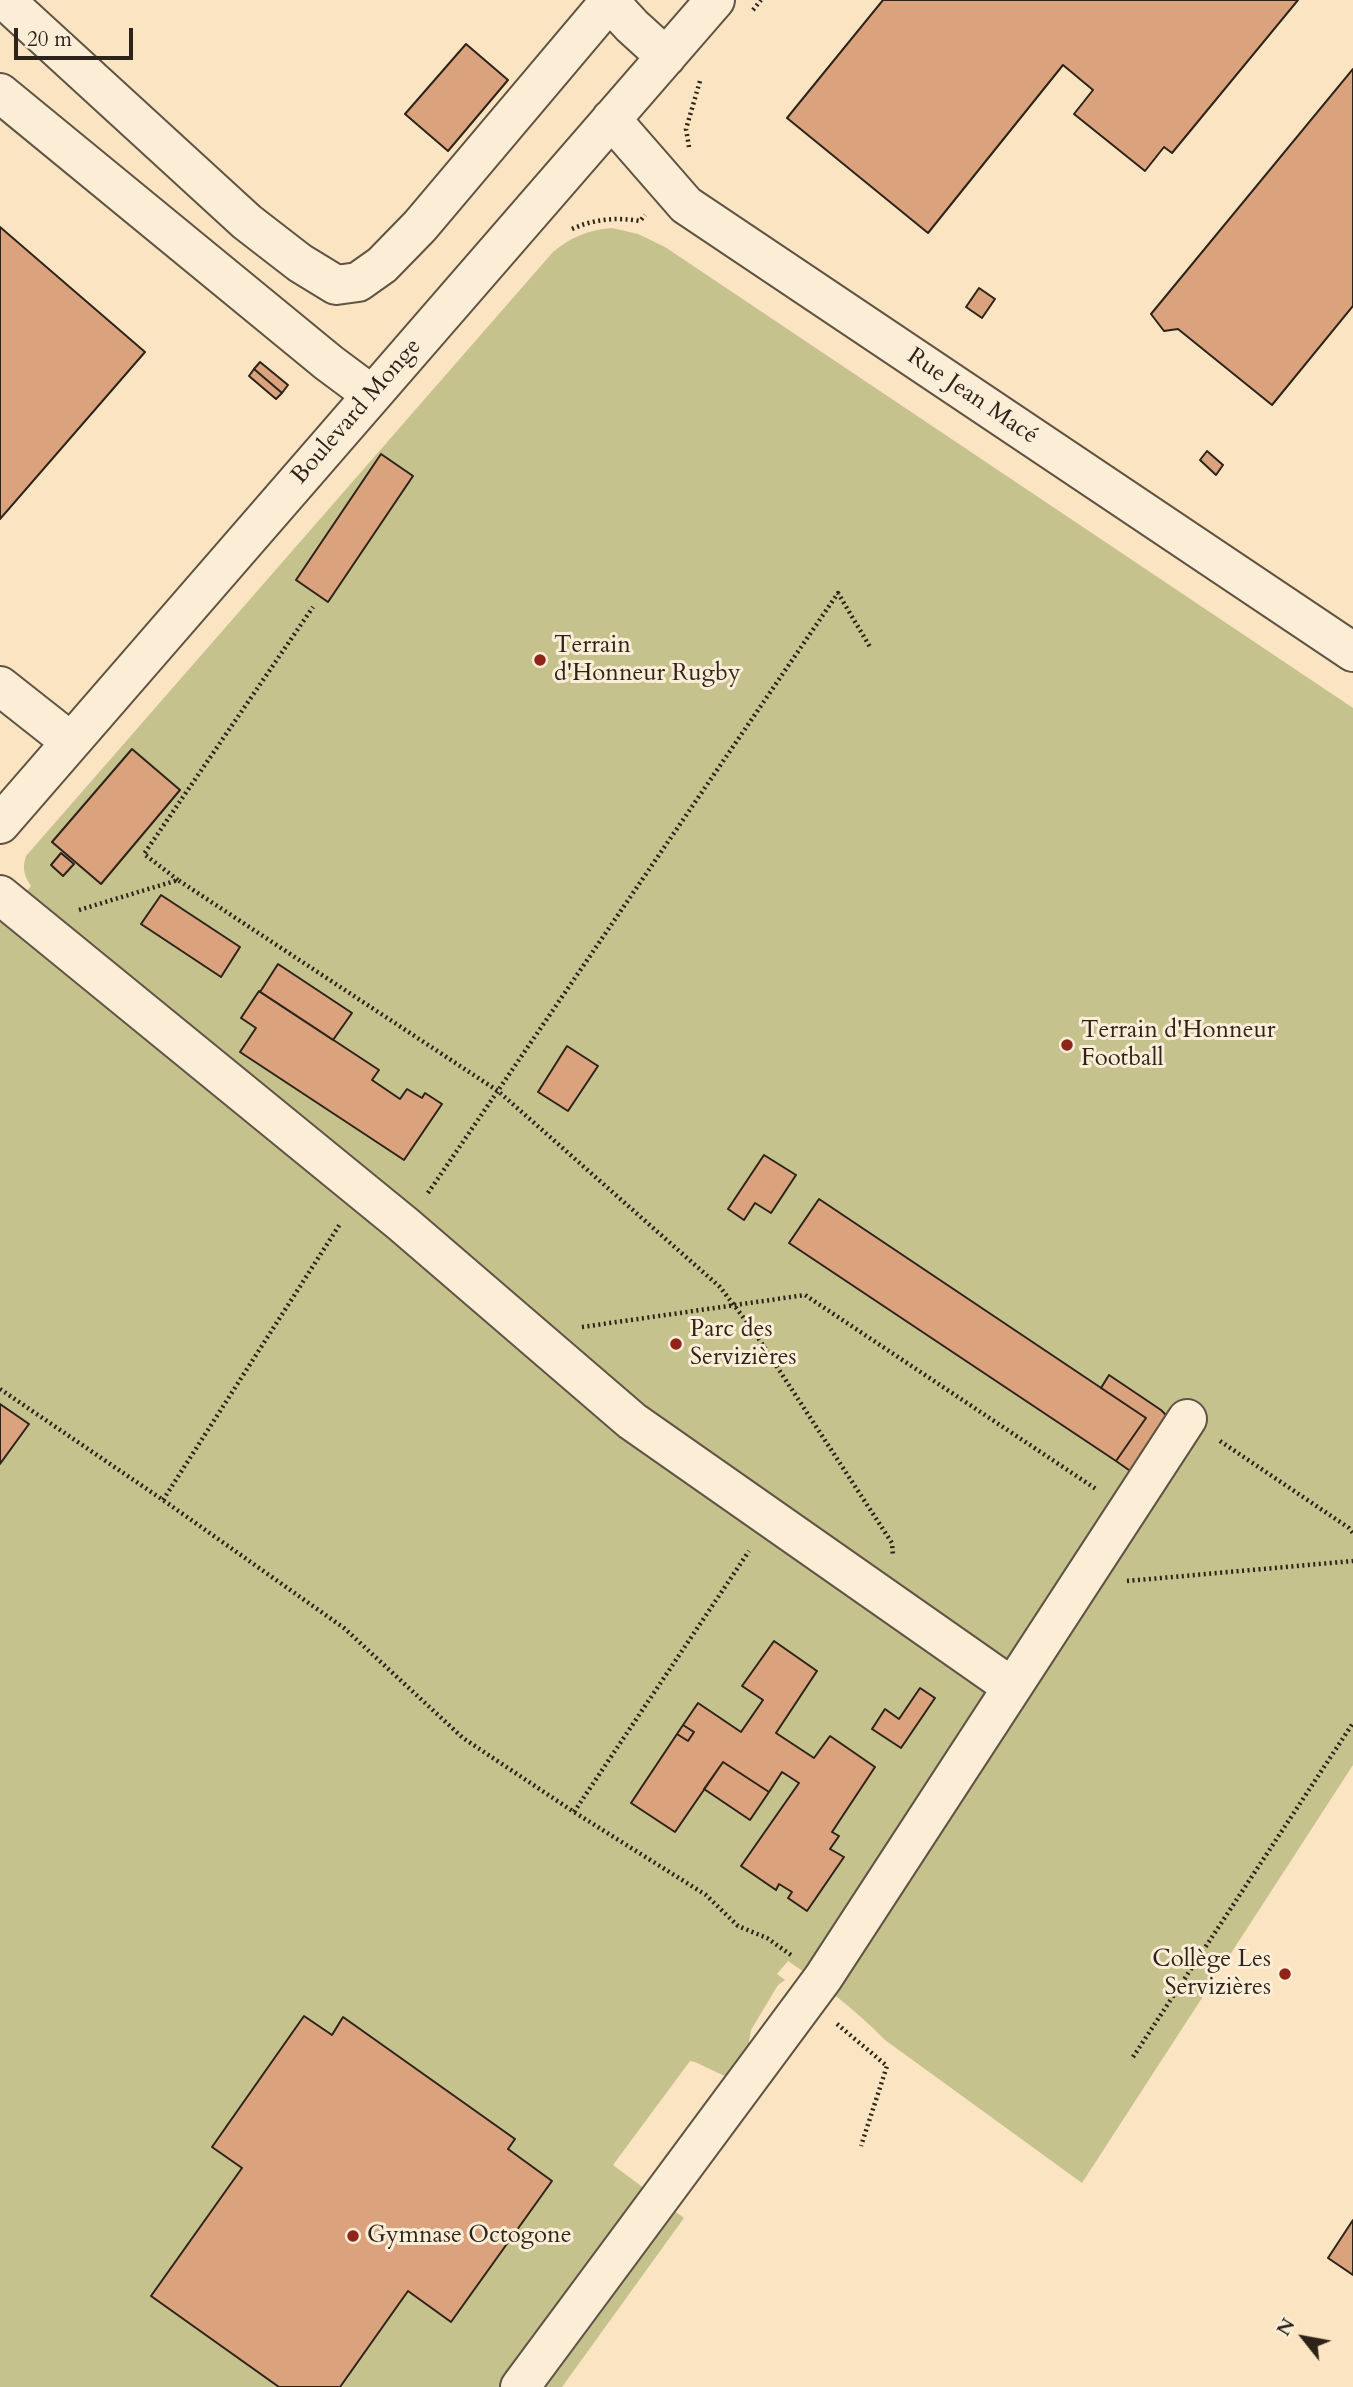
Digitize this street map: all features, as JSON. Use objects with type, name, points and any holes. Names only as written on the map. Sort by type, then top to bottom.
[{"type":"street","points":[[11,0],[8,3],[247,222],[300,263],[336,285],[358,282],[382,265],[419,226],[609,1],[666,57]]},
{"type":"street","name":"Boulevard Monge","points":[[0,824],[715,0]]},
{"type":"street","points":[[0,93],[329,363],[372,395]]},
{"type":"street","name":"Rue Jean Macé","points":[[611,119],[686,205],[1353,652]]},
{"type":"street","points":[[0,686],[71,742]]},
{"type":"street","points":[[0,895],[403,1224],[632,1421],[1012,1687]]},
{"type":"street","points":[[520,2387],[815,1988],[1187,1419]]},
{"type":"path","points":[[403,1224],[439,1179],[838,593],[870,647]]},
{"type":"path","points":[[313,607],[144,855],[498,1091],[720,1287],[753,1329],[892,1543],[898,1608]]},
{"type":"path","points":[[52,938],[75,911],[178,880]]},
{"type":"path","points":[[163,1500],[362,1190]]},
{"type":"path","points":[[529,1333],[805,1295],[1127,1510]]},
{"type":"path","points":[[0,1389],[344,1628],[463,1738],[706,1895],[738,1926],[767,1938],[887,2066],[860,2146]]},
{"type":"path","points":[[1187,1419],[1353,1533]]},
{"type":"path","points":[[574,1812],[770,1520]]},
{"type":"path","points":[[1078,1586],[1353,1561]]},
{"type":"path","points":[[1133,2057],[1353,1723]]},
{"type":"shaded area","name":"Parc des Servizières","points":[[612,228],[638,234],[665,247],[1353,708],[1353,1765],[1082,2183],[885,2040],[839,1998],[788,1961],[777,1974],[785,1980],[778,1985],[751,2030],[747,2054],[731,2079],[690,2061],[613,2165],[684,2218],[562,2387],[0,2387],[0,923],[31,886],[24,872],[26,856],[553,252],[580,235]]},
{"type":"building","points":[[883,0],[1298,0],[1172,153],[1164,147],[1145,171],[1074,114],[1093,90],[1063,65],[928,233],[787,118]]},
{"type":"building","points":[[466,44],[508,80],[448,151],[405,114]]},
{"type":"building","points":[[1353,69],[1353,306],[1272,405],[1178,329],[1164,331],[1151,314]]},
{"type":"building","points":[[0,227],[145,352],[0,519]]},
{"type":"building","points":[[979,288],[995,299],[982,318],[966,307]]},
{"type":"building","points":[[260,362],[288,385],[282,393],[254,369]]},
{"type":"building","points":[[254,369],[282,393],[276,399],[249,376]]},
{"type":"building","points":[[1207,451],[1223,465],[1216,475],[1200,460]]},
{"type":"building","points":[[381,454],[413,476],[328,602],[296,580]]},
{"type":"building","points":[[132,749],[180,790],[101,884],[52,842]]},
{"type":"building","points":[[61,853],[74,864],[63,876],[51,865]]},
{"type":"building","points":[[161,895],[240,947],[221,977],[141,924]]},
{"type":"building","points":[[278,964],[352,1013],[333,1040],[260,992]]},
{"type":"building","points":[[259,991],[379,1070],[372,1080],[400,1099],[407,1089],[422,1098],[425,1093],[442,1104],[404,1160],[240,1052],[256,1028],[241,1018]]},
{"type":"building","points":[[567,1046],[598,1066],[568,1111],[538,1092]]},
{"type":"building","points":[[764,1155],[796,1175],[771,1213],[755,1203],[744,1220],[728,1209]]},
{"type":"building","points":[[819,1199],[1146,1418],[1116,1461],[789,1243]]},
{"type":"building","points":[[1109,1375],[1166,1415],[1168,1424],[1136,1475],[1116,1461],[1146,1418],[1101,1388]]},
{"type":"building","points":[[0,1404],[29,1424],[0,1464]]},
{"type":"building","points":[[774,1641],[817,1671],[776,1733],[814,1758],[830,1736],[875,1767],[832,1832],[839,1836],[830,1849],[844,1857],[807,1911],[788,1898],[792,1892],[779,1884],[776,1890],[741,1866],[799,1783],[782,1772],[769,1792],[723,1762],[675,1832],[631,1803],[677,1734],[688,1741],[694,1732],[683,1725],[698,1703],[741,1732],[763,1700],[742,1686]]},
{"type":"building","points":[[920,1688],[935,1698],[901,1748],[872,1729],[885,1709],[899,1719]]},
{"type":"building","points":[[683,1725],[694,1732],[688,1741],[677,1734]]},
{"type":"building","points":[[723,1762],[769,1792],[750,1820],[704,1789]]},
{"type":"building","name":"Gymnase Octogone","points":[[304,2016],[332,2035],[343,2017],[515,2139],[508,2149],[552,2181],[451,2322],[408,2291],[340,2387],[279,2387],[151,2296],[242,2168],[212,2147]]},
{"type":"building","points":[[1353,2220],[1353,2275],[1328,2258]]},
{"type":"place","name":"Terrain d'Honneur Rugby","points":[[540,660]]},
{"type":"place","name":"Terrain d'Honneur Football","points":[[1067,1045]]},
{"type":"place","name":"Parc des Servizières","points":[[676,1344]]},
{"type":"place","name":"Collège Les Servizières","points":[[1285,1974]]},
{"type":"place","name":"Gymnase Octogone","points":[[353,2236]]}]
